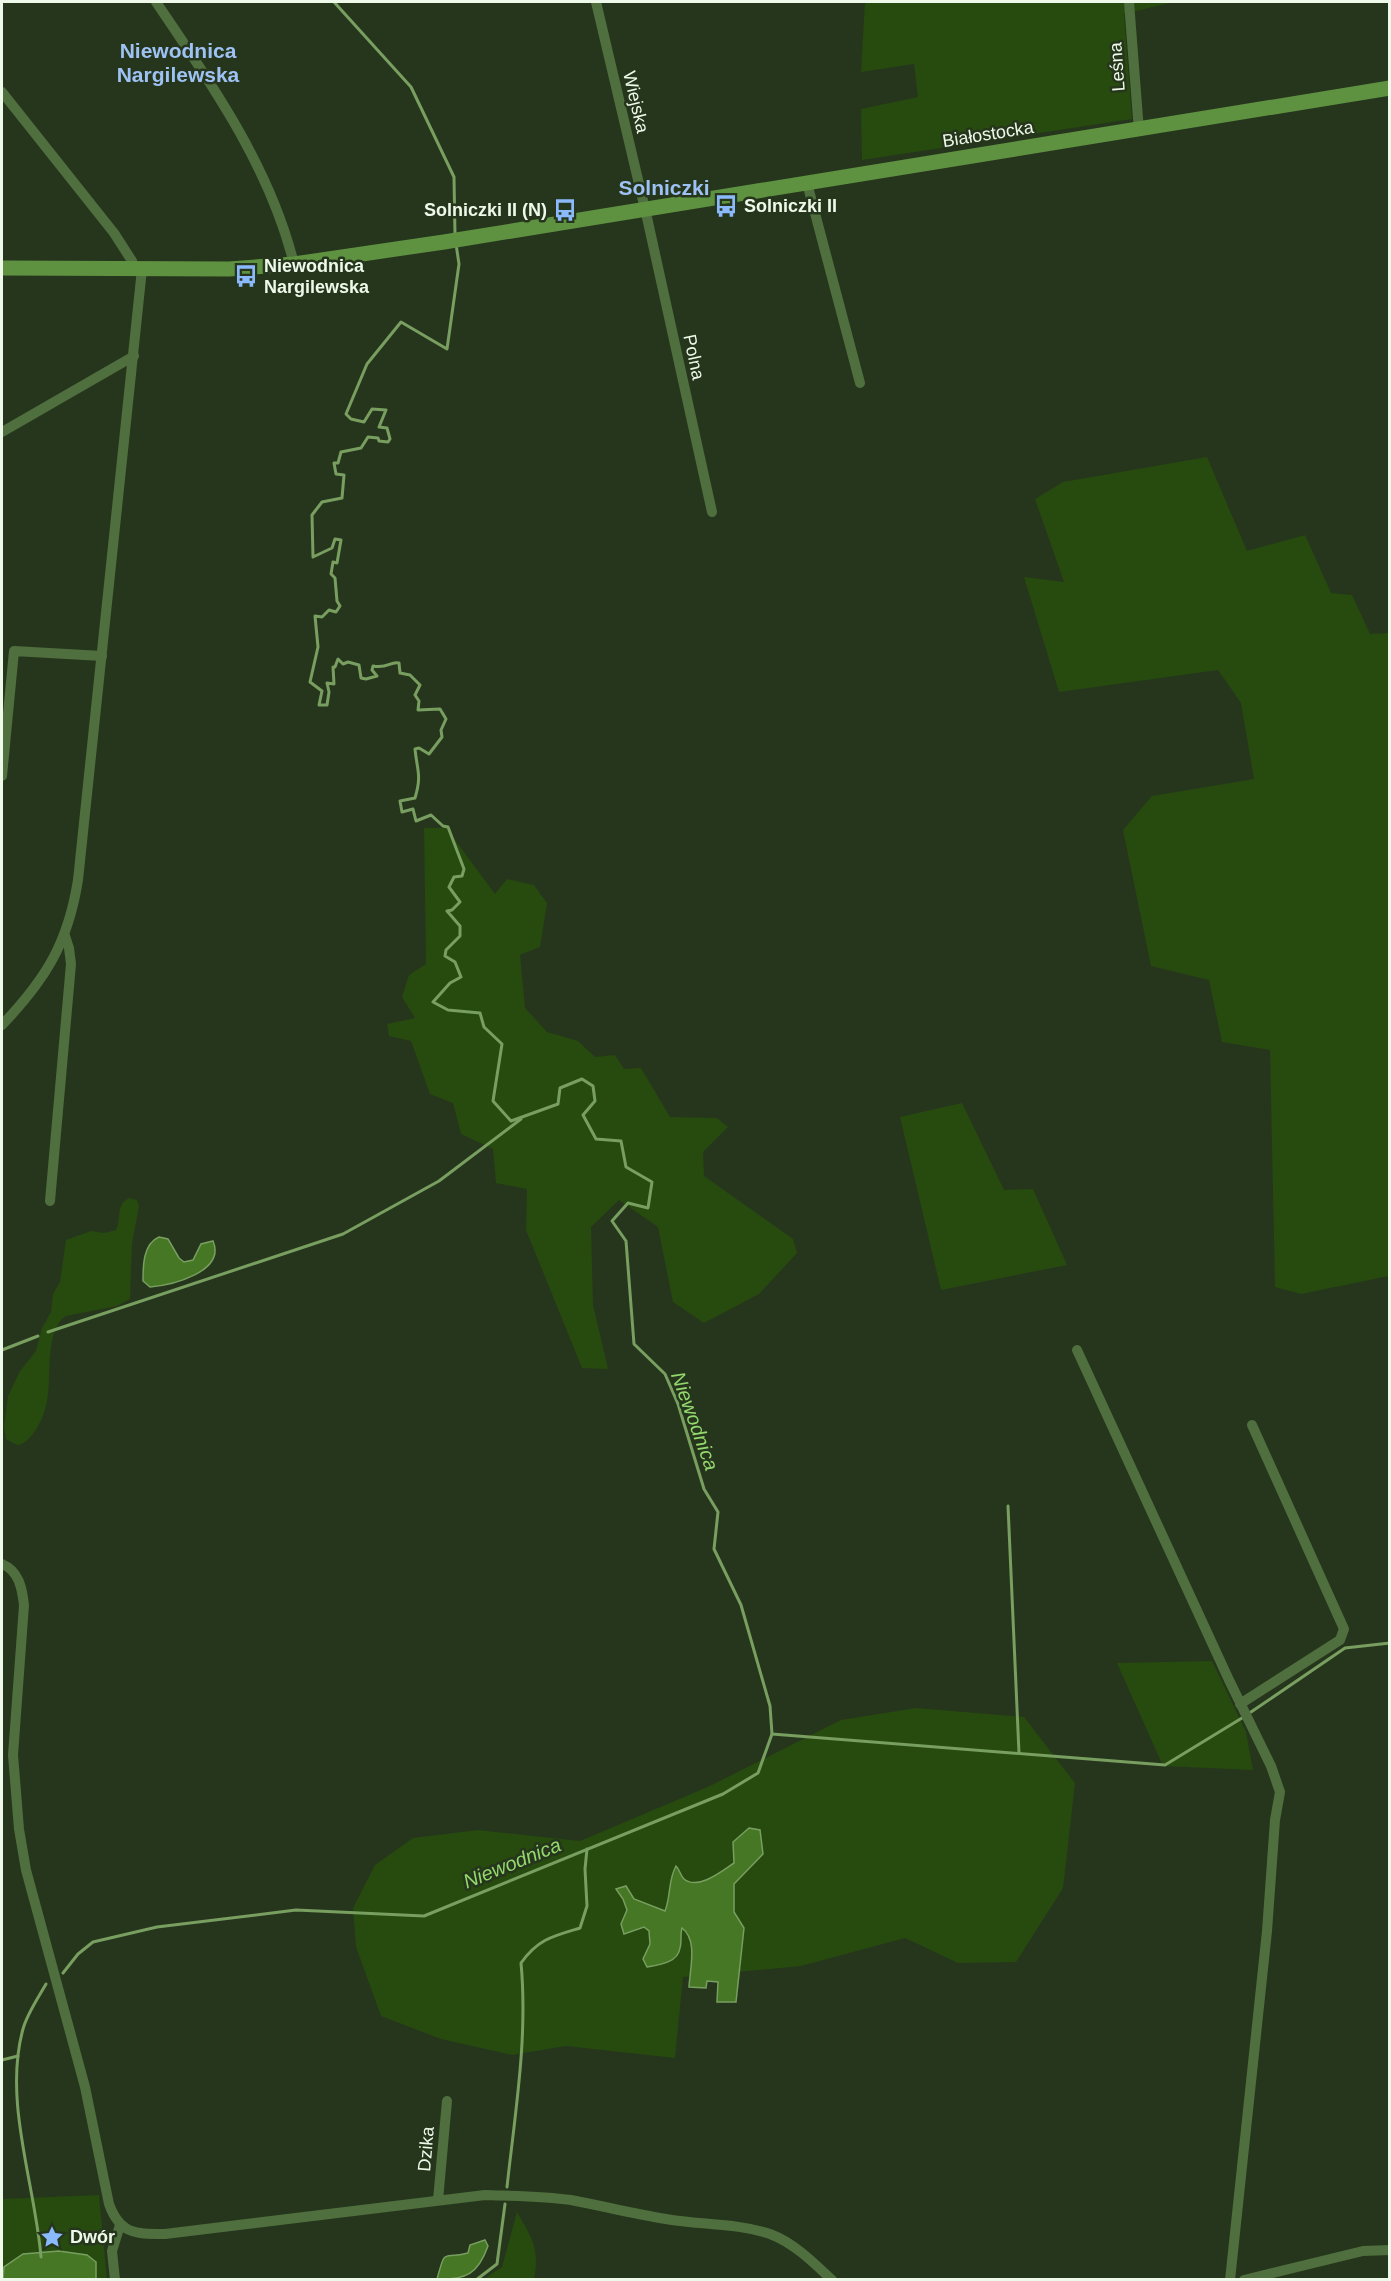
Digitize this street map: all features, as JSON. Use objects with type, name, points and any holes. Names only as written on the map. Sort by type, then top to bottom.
[{"type":"street","points":[[156,2],[215,90],[245,144],[273,201],[294,264]]},
{"type":"street","name":"Wiejska","points":[[596,2],[644,210]]},
{"type":"street","name":"Leśna","points":[[1129,2],[1139,130]]},
{"type":"street","name":"Białostocka","points":[[2,268],[229,269],[294,264],[467,239],[1389,88]]},
{"type":"street","points":[[2,92],[114,233],[138,269],[134,356],[73,911],[65,936],[39,984],[2,1025]]},
{"type":"street","points":[[807,183],[860,383]]},
{"type":"street","name":"Polna","points":[[644,210],[712,512]]},
{"type":"street","points":[[2,432],[134,356]]},
{"type":"street","points":[[2,776],[14,651],[102,656]]},
{"type":"street","points":[[50,1201],[71,964],[65,936]]},
{"type":"street","points":[[1077,1350],[1240,1704],[1271,1766],[1280,1792],[1274,1832],[1267,1931],[1230,2280]]},
{"type":"street","points":[[1240,1704],[1340,1640],[1344,1629],[1252,1425]]},
{"type":"street","points":[[2,1564],[9,1567],[22,1587],[24,1605],[13,1755],[14,1789],[22,1850],[85,2087],[109,2204],[113,2216],[120,2225],[136,2234],[165,2234],[485,2195],[569,2200],[666,2220],[749,2229],[785,2241],[809,2258],[832,2280]]},
{"type":"street","name":"Dzika","points":[[438,2200],[447,2101]]},
{"type":"street","points":[[114,2280],[112,2252],[120,2225]]},
{"type":"street","points":[[1244,2280],[1363,2252],[1389,2250]]},
{"type":"shaded area","points":[[865,2],[1174,2],[1124,14],[1132,119],[862,160],[861,109],[918,97],[914,64],[861,72]]},
{"type":"shaded area","points":[[1207,457],[1247,551],[1305,535],[1331,593],[1352,595],[1370,634],[1389,633],[1389,1276],[1301,1294],[1275,1287],[1270,1050],[1222,1042],[1209,980],[1151,966],[1123,830],[1152,796],[1254,779],[1241,703],[1218,670],[1059,692],[1024,577],[1064,582],[1035,499],[1063,482]]},
{"type":"shaded area","points":[[424,828],[446,828],[495,894],[507,879],[534,885],[547,903],[540,947],[520,955],[525,1008],[547,1032],[578,1041],[595,1057],[615,1055],[624,1069],[641,1068],[670,1117],[717,1118],[728,1127],[703,1152],[704,1176],[793,1239],[797,1253],[759,1294],[704,1323],[673,1302],[658,1227],[619,1200],[591,1227],[593,1305],[608,1369],[582,1368],[526,1230],[527,1189],[496,1183],[493,1149],[461,1134],[453,1103],[430,1094],[411,1041],[389,1036],[387,1024],[415,1018],[402,997],[409,975],[426,964]]},
{"type":"shaded area","points":[[962,1103],[1004,1190],[1033,1189],[1067,1265],[941,1290],[900,1117]]},
{"type":"shaded area","points":[[129,1198],[137,1200],[139,1206],[132,1243],[130,1299],[117,1306],[66,1316],[59,1323],[52,1343],[44,1413],[31,1436],[25,1442],[17,1445],[6,1439],[4,1427],[8,1396],[20,1371],[36,1351],[42,1328],[51,1312],[53,1294],[60,1282],[66,1240],[91,1231],[104,1233],[116,1230],[120,1208]]},
{"type":"shaded area","points":[[159,1237],[168,1239],[179,1258],[184,1262],[193,1260],[201,1244],[213,1241],[215,1252],[212,1261],[195,1275],[150,1287],[143,1281],[144,1262],[150,1245]]},
{"type":"shaded area","points":[[1212,1661],[1246,1732],[1253,1770],[1163,1766],[1117,1663]]},
{"type":"shaded area","points":[[916,1708],[1024,1717],[1075,1783],[1063,1888],[1016,1962],[958,1963],[905,1938],[801,1966],[683,1977],[675,2058],[566,2046],[512,2055],[441,2039],[381,2016],[356,1947],[353,1908],[375,1865],[413,1838],[478,1830],[580,1841],[710,1786],[841,1720]]},
{"type":"shaded area","points":[[749,1828],[760,1830],[763,1854],[734,1884],[734,1912],[744,1928],[736,2002],[717,2002],[718,1982],[707,1981],[706,1988],[689,1987],[692,1947],[687,1933],[682,1928],[680,1948],[676,1957],[647,1967],[643,1959],[650,1944],[649,1931],[644,1927],[624,1934],[621,1924],[627,1910],[616,1889],[626,1886],[634,1899],[665,1911],[676,1866],[684,1879],[690,1882],[696,1883],[710,1878],[734,1863],[733,1842]]},
{"type":"shaded area","name":"Dwór","points":[[99,2195],[107,2279],[2,2279],[2,2199]]},
{"type":"shaded area","points":[[517,2212],[527,2229],[535,2251],[534,2279],[484,2279],[502,2267]]},
{"type":"shaded area","points":[[485,2240],[488,2246],[475,2269],[456,2278],[437,2279],[442,2262],[446,2257],[468,2253],[470,2245]]},
{"type":"shaded area","points":[[59,2251],[87,2255],[96,2262],[96,2279],[3,2279],[4,2267],[23,2254]]},
{"type":"waterway","name":"Niewodnica","points":[[334,2],[411,87],[454,177],[455,235]]},
{"type":"waterway","name":"Niewodnica","points":[[63,1973],[78,1954],[93,1942],[157,1927],[296,1910],[424,1916],[723,1794],[758,1773],[772,1734],[770,1706],[741,1605],[714,1549],[718,1512],[704,1489],[678,1404],[665,1374],[634,1344],[626,1241],[612,1221],[628,1203],[648,1208],[652,1182],[626,1167],[621,1141],[596,1139],[583,1115],[595,1101],[593,1086],[582,1079],[560,1088],[558,1104],[511,1121],[493,1101],[502,1044],[484,1027],[480,1013],[448,1010],[433,1002],[450,983],[461,977],[455,962],[445,956],[446,950],[460,936],[460,926],[447,911],[452,910],[460,902],[449,887],[454,877],[462,876],[464,869],[448,827],[443,826],[431,815],[416,821],[413,809],[402,812],[400,801],[415,798],[419,778],[415,749],[419,748],[429,754],[442,737],[441,730],[446,719],[440,709],[418,710],[419,701],[415,695],[420,685],[410,675],[400,673],[399,663],[382,667],[373,666],[372,670],[377,676],[366,679],[361,678],[359,665],[348,662],[343,664],[338,659],[333,667],[334,684],[327,683],[329,692],[327,705],[319,705],[322,691],[310,682],[318,647],[315,616],[322,617],[329,610],[336,612],[340,606],[337,601],[335,578],[331,574],[333,562],[337,563],[341,540],[335,539],[332,548],[313,557],[312,515],[322,502],[342,498],[344,475],[336,474],[334,463],[338,463],[341,452],[361,448],[368,437],[388,442],[390,439],[387,428],[379,427],[386,410],[372,409],[364,422],[351,419],[346,414],[367,364],[401,322],[447,349],[459,264],[456,244]]},
{"type":"waterway","points":[[48,1332],[343,1234],[439,1181],[521,1119]]},
{"type":"waterway","points":[[2,1350],[38,1336]]},
{"type":"waterway","points":[[1008,1506],[1019,1753]]},
{"type":"waterway","points":[[1251,1712],[1345,1648],[1390,1643]]},
{"type":"waterway","points":[[772,1734],[1165,1765],[1242,1718]]},
{"type":"waterway","points":[[507,2187],[522,2047],[521,1963],[540,1943],[580,1928],[587,1906],[585,1869],[587,1849]]},
{"type":"waterway","name":"Niewodnica","points":[[41,2257],[22,2143],[17,2085],[18,2056],[23,2029],[46,1984]]},
{"type":"waterway","points":[[2,2060],[18,2056]]},
{"type":"waterway","points":[[476,2280],[497,2264],[505,2204]]},
{"type":"place","name":"Solniczki II","points":[[726,206]]},
{"type":"place","name":"Solniczki II (N)","points":[[565,210]]},
{"type":"place","name":"Niewodnica Nargilewska","points":[[246,276]]},
{"type":"place","name":"Dwór","points":[[52,2237]]},
{"type":"district","name":"Niewodnica Nargilewska","points":[[178,62]]},
{"type":"district","name":"Solniczki","points":[[664,187]]}]
